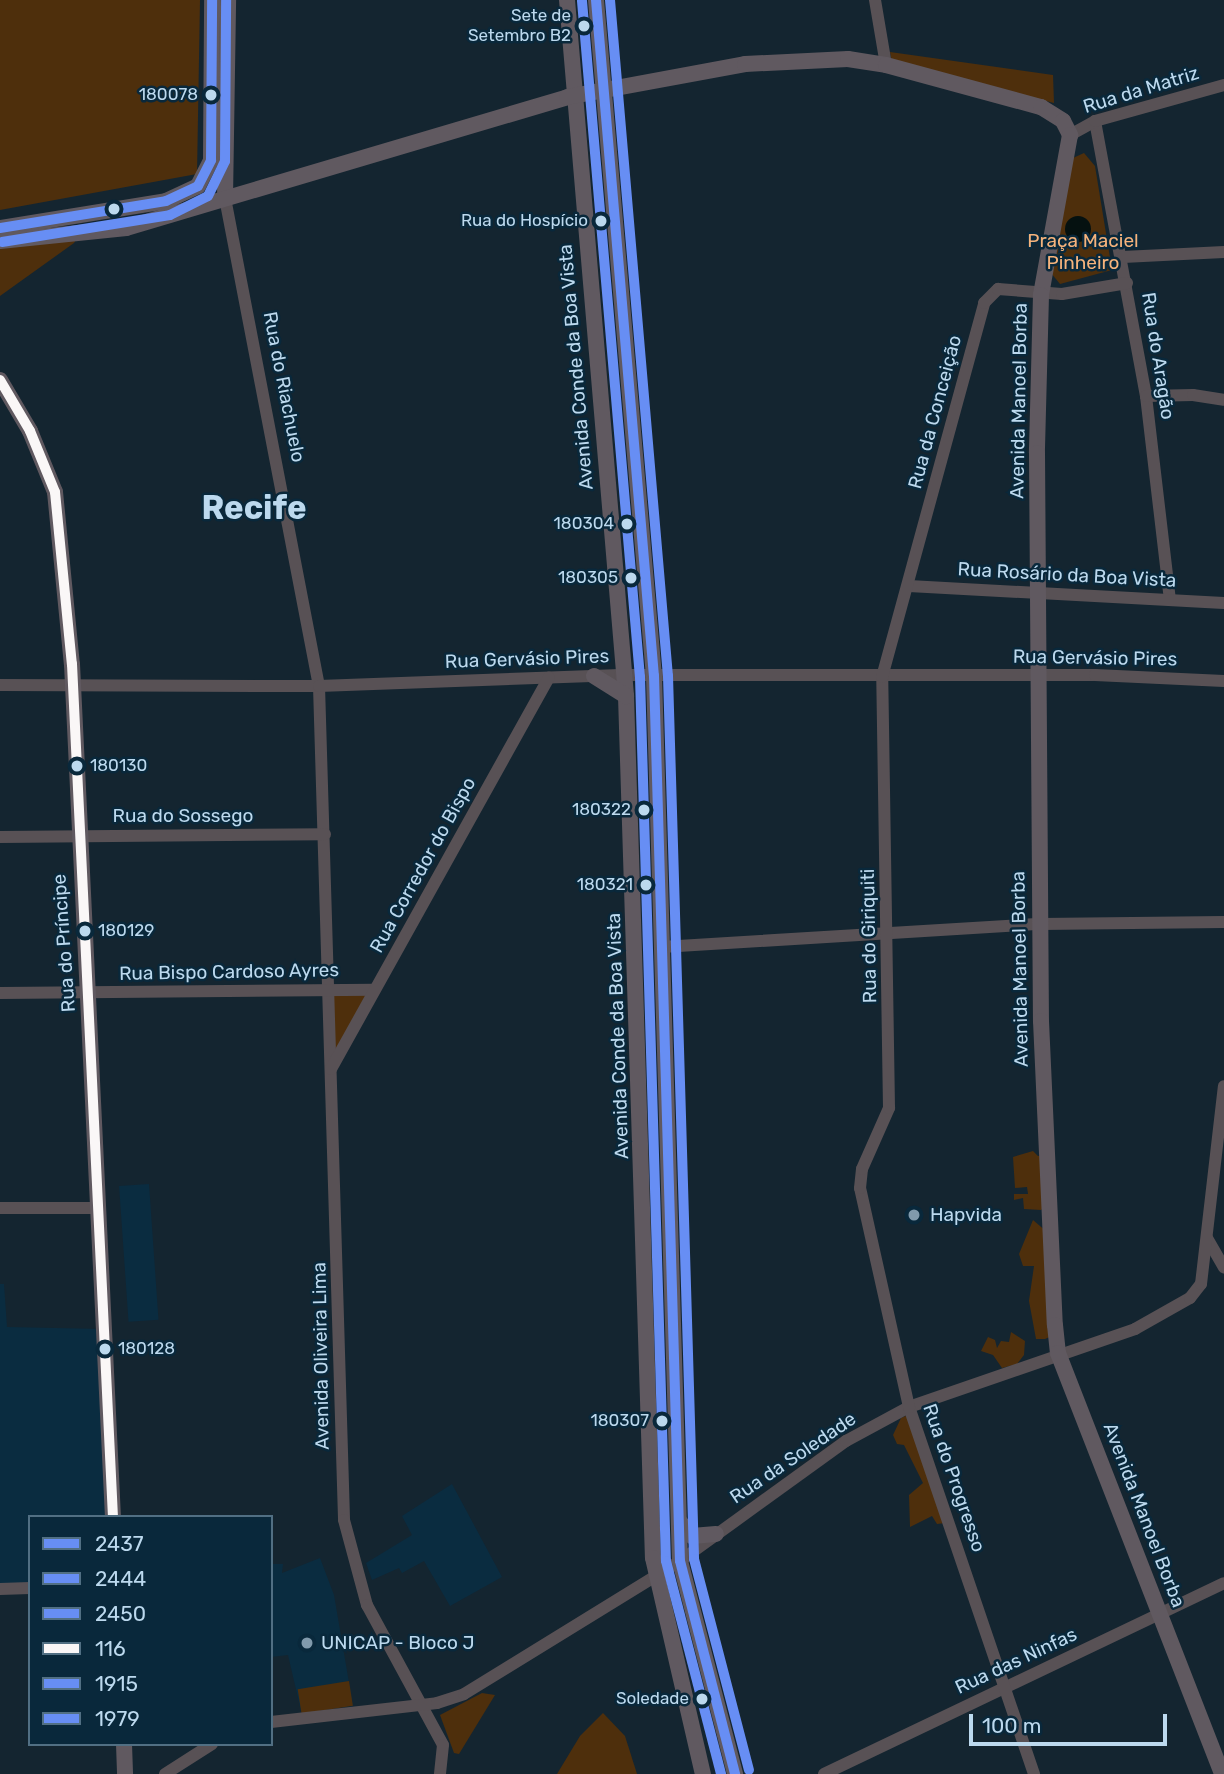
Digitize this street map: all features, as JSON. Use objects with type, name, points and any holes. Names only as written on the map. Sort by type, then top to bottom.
[{"type":"main road","points":[[0,228],[98,215],[186,195],[205,179],[211,160],[212,0]]},
{"type":"main road","name":"Rua do Riachuelo","points":[[225,198],[229,0]]},
{"type":"main road","name":"Avenida Conde da Boa Vista","points":[[567,0],[626,696],[655,1577],[703,1774]]},
{"type":"main road","points":[[596,0],[654,676],[680,1561],[735,1774]]},
{"type":"main road","points":[[0,241],[126,228],[574,96],[745,64],[848,59],[886,65],[1053,111],[1070,135]]},
{"type":"main road","name":"Avenida Manoel Borba","points":[[1070,135],[1041,295],[1040,592],[1037,675],[1044,1146],[1058,1353],[1222,1774]]},
{"type":"main road","name":"Rua do Príncipe","points":[[0,380],[30,431],[55,492],[74,685],[78,835],[89,992],[96,1208],[113,1515]]},
{"type":"main road","points":[[594,676],[626,696]]},
{"type":"main road","points":[[679,1521],[692,1536],[716,1534]]},
{"type":"main road","points":[[124,1746],[125,1774]]},
{"type":"street","points":[[875,0],[886,65]]},
{"type":"street","name":"Rua da Matriz","points":[[1070,135],[1095,121],[1224,85]]},
{"type":"street","name":"Rua do Aragão","points":[[1095,121],[1123,257],[1146,396],[1170,599]]},
{"type":"street","name":"Rua do Riachuelo","points":[[225,198],[319,686],[331,990]]},
{"type":"street","points":[[1123,257],[1224,252]]},
{"type":"street","name":"Rua da Conceição","points":[[882,677],[909,586],[984,303],[998,289],[1041,295],[1126,283]]},
{"type":"street","points":[[1146,396],[1193,394],[1224,400]]},
{"type":"street","name":"Rua Rosário da Boa Vista","points":[[909,586],[1224,603]]},
{"type":"street","name":"Rua Gervásio Pires","points":[[0,685],[319,686],[624,675],[1037,675],[1224,681]]},
{"type":"street","name":"Rua do Giriquiti","points":[[860,1188],[862,1169],[889,1108],[882,677]]},
{"type":"street","name":"Rua Corredor do Bispo","points":[[330,1071],[549,678]]},
{"type":"street","name":"Rua do Sossego","points":[[0,836],[325,834]]},
{"type":"street","points":[[662,947],[1040,924],[1224,922]]},
{"type":"street","name":"Avenida Oliveira Lima","points":[[331,990],[330,1071],[344,1520],[367,1605],[443,1745],[440,1774]]},
{"type":"street","name":"Rua Bispo Cardoso Ayres","points":[[0,993],[374,990]]},
{"type":"street","name":"Rua da Soledade","points":[[273,1722],[422,1704],[464,1694],[680,1561],[846,1441],[909,1407],[1154,1321],[1190,1298],[1200,1284],[1222,1126],[1224,1086]]},
{"type":"street","name":"Rua do Progresso","points":[[860,1188],[909,1407],[1007,1687],[1034,1774]]},
{"type":"street","points":[[0,1208],[96,1208]]},
{"type":"street","points":[[1207,1238],[1224,1268]]},
{"type":"street","name":"Rua das Ninfas","points":[[824,1774],[1224,1583]]},
{"type":"street","points":[[0,1589],[28,1588]]},
{"type":"street","points":[[165,1774],[209,1746]]},
{"type":"shaded area","points":[[1078,216],[1087,220],[1091,229],[1087,238],[1078,242],[1069,238],[1065,229],[1069,220]]},
{"type":"shaded area","points":[[149,1184],[158,1320],[129,1322],[119,1186]]},
{"type":"shaded area","points":[[0,1284],[4,1284],[7,1327],[103,1329],[113,1515],[28,1515],[28,1588],[0,1589]]},
{"type":"shaded area","points":[[452,1484],[502,1577],[450,1606],[424,1561],[402,1573],[399,1568],[372,1580],[366,1563],[412,1535],[402,1516]]},
{"type":"shaded area","name":"UNICAP - Bloco J","points":[[320,1558],[334,1595],[353,1706],[301,1711],[288,1655],[273,1657],[273,1564],[283,1564],[282,1573]]},
{"type":"green space","points":[[0,0],[200,0],[197,174],[0,210]]},
{"type":"green space","points":[[890,52],[1053,75],[1054,103],[892,62]]},
{"type":"green space","name":"Praça Maciel Pinheiro","points":[[1084,153],[1095,166],[1112,270],[1060,284],[1051,273],[1073,158]]},
{"type":"green space","points":[[76,240],[74,243],[0,296],[0,243]]},
{"type":"green space","points":[[331,990],[374,990],[330,1071]]},
{"type":"green space","points":[[1033,1151],[1038,1156],[1047,1155],[1046,1205],[1041,1210],[1024,1209],[1023,1198],[1014,1200],[1014,1194],[1028,1194],[1027,1187],[1015,1188],[1013,1157]]},
{"type":"green space","points":[[1033,1220],[1047,1232],[1052,1336],[1045,1339],[1036,1339],[1029,1301],[1034,1266],[1023,1266],[1019,1254]]},
{"type":"green space","points":[[656,1246],[658,1248],[667,1517],[662,1517]]},
{"type":"green space","points":[[1011,1332],[1025,1341],[1024,1355],[1017,1364],[1002,1368],[993,1355],[981,1351],[988,1337],[995,1340],[997,1348],[1001,1341],[1009,1342]]},
{"type":"green space","points":[[908,1415],[945,1523],[937,1524],[932,1516],[910,1527],[909,1495],[923,1483],[904,1445],[897,1444],[893,1435],[901,1418]]},
{"type":"green space","points":[[349,1681],[353,1706],[302,1714],[298,1689]]},
{"type":"green space","points":[[482,1693],[495,1695],[459,1754],[454,1753],[440,1715]]},
{"type":"green space","points":[[603,1713],[625,1736],[637,1774],[557,1774],[580,1736]]},
{"type":"transit line","name":"1915","points":[[0,228],[166,201],[198,186],[211,160],[212,0]]},
{"type":"transit line","name":"1979","points":[[2,242],[170,215],[208,196],[225,161],[226,0]]},
{"type":"transit line","name":"2437","points":[[596,0],[654,676],[680,1561],[735,1774]]},
{"type":"transit line","name":"2450","points":[[610,0],[668,676],[694,1559],[749,1770]]},
{"type":"transit line","name":"2444","points":[[582,1],[640,677],[666,1561],[721,1774]]},
{"type":"transit line","name":"116","points":[[0,380],[30,431],[55,492],[72,664],[113,1515]]},
{"type":"place","name":"Sete de Setembro B2","points":[[584,26]]},
{"type":"place","name":"180078","points":[[211,95]]},
{"type":"place","name":"Rua do Hospício","points":[[601,221]]},
{"type":"place","name":"180304","points":[[627,524]]},
{"type":"place","name":"180305","points":[[631,578]]},
{"type":"place","name":"180130","points":[[77,766]]},
{"type":"place","name":"180322","points":[[644,810]]},
{"type":"place","name":"180321","points":[[646,885]]},
{"type":"place","name":"180129","points":[[85,931]]},
{"type":"place","name":"Hapvida","points":[[914,1215]]},
{"type":"place","name":"180128","points":[[105,1349]]},
{"type":"place","name":"180307","points":[[662,1421]]},
{"type":"place","name":"UNICAP - Bloco J","points":[[307,1643]]},
{"type":"place","name":"Soledade","points":[[702,1699]]},
{"type":"district","name":"Recife","points":[[254,508]]}]
